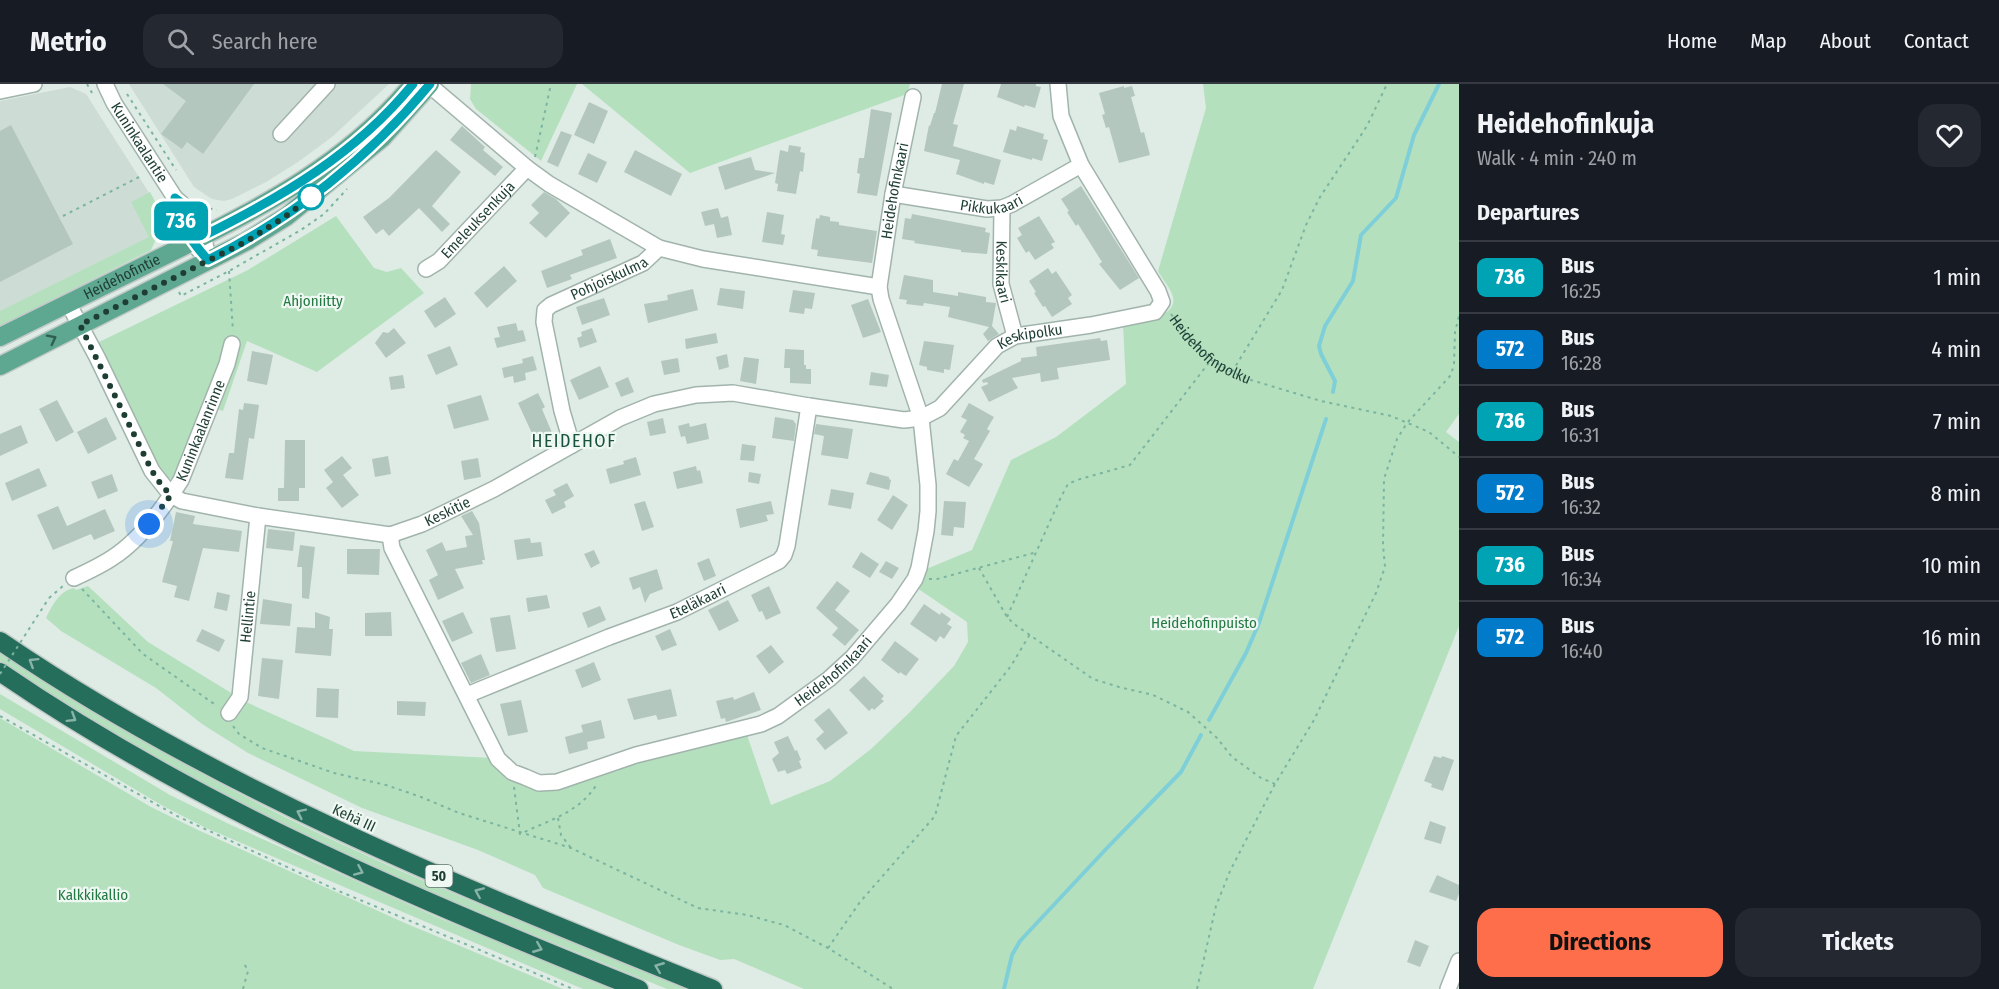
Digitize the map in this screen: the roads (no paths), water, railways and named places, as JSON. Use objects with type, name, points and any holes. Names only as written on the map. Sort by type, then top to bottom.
[{"type":"highway","name":"Kehä III","points":[[2,641],[173,747],[261,794],[442,877],[713,989]]},
{"type":"highway","name":"50","points":[[0,673],[96,734],[249,818],[438,906],[639,989]]},
{"type":"highway","points":[[0,680],[22,687]]},
{"type":"main road","name":"Heidehofintie","points":[[0,337],[273,199],[326,166],[363,136],[398,102],[425,84]]},
{"type":"main road","name":"Heidehofintie","points":[[0,366],[247,241],[286,216],[382,138],[425,84]]},
{"type":"street","points":[[0,91],[34,84]]},
{"type":"street","name":"Kuninkaalantie","points":[[105,84],[114,103],[175,198],[187,207],[197,239],[208,260]]},
{"type":"street","points":[[281,134],[327,84]]},
{"type":"street","points":[[425,84],[530,165],[549,184],[659,248]]},
{"type":"street","name":"Heidehofinpolku","points":[[1058,84],[1061,116],[1081,165],[1127,238],[1162,302]]},
{"type":"street","name":"Heidehofinkaari","points":[[467,695],[498,759],[512,772],[547,784],[557,782],[636,755],[760,724],[778,716],[829,679],[852,658],[898,604],[915,579],[926,531],[928,485],[921,418],[879,287],[893,194],[913,97]]},
{"type":"street","name":"Emeleuksenkuja","points":[[426,268],[439,261],[530,165]]},
{"type":"street","name":"Pikkukaari","points":[[893,194],[987,209],[1002,208],[1081,165]]},
{"type":"street","name":"Keskikaari","points":[[1002,208],[1001,284],[1015,336]]},
{"type":"street","name":"Pohjoiskulma","points":[[572,446],[562,411],[544,322],[545,310],[551,305],[643,263],[659,248],[703,259],[879,287]]},
{"type":"street","name":"Keskipolku","points":[[921,418],[940,408],[997,345],[1015,336],[1146,315],[1155,312],[1162,302]]},
{"type":"street","points":[[68,303],[152,471],[171,495]]},
{"type":"street","name":"Kuninkaalanrinne","points":[[75,578],[114,557],[149,524],[171,495],[181,480],[227,364],[232,344]]},
{"type":"street","name":"Keskitie","points":[[171,495],[182,501],[258,516],[390,536],[422,524],[474,499],[632,412],[654,404],[696,395],[733,393],[904,420],[921,418]]},
{"type":"street","name":"Eteläkaari","points":[[467,695],[677,612],[779,561],[787,546],[809,406]]},
{"type":"street","name":"Hellintie","points":[[229,713],[240,697],[258,516]]},
{"type":"street","points":[[390,536],[392,548],[467,695]]},
{"type":"street","points":[[1448,989],[1459,961]]},
{"type":"waterway","points":[[1333,392],[1335,381],[1319,346],[1325,326],[1353,281],[1361,235],[1396,198],[1414,135],[1439,84]]},
{"type":"waterway","points":[[1209,720],[1246,653],[1259,623],[1326,419]]},
{"type":"waterway","points":[[1004,989],[1012,955],[1020,941],[1181,772],[1201,735]]},
{"type":"district","name":"HEIDEHOF","points":[[574,441]]},
{"type":"park label","name":"Ahjoniitty","points":[[313,301]]},
{"type":"park label","name":"Heidehofinpuisto","points":[[1204,623]]},
{"type":"park label","name":"Kalkkikallio","points":[[93,895]]}]
